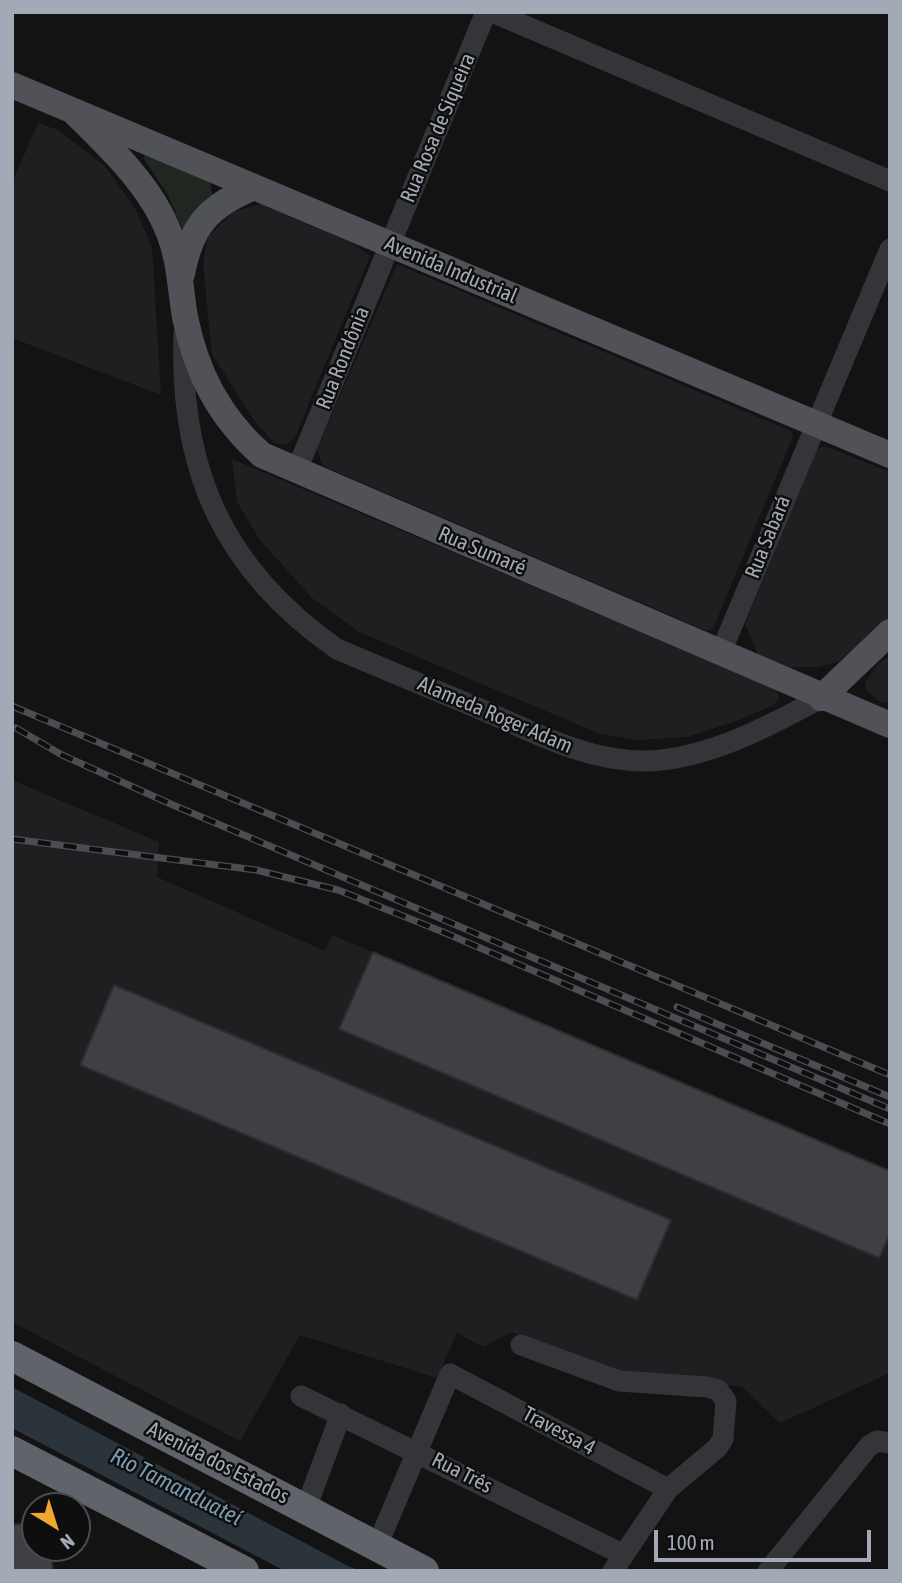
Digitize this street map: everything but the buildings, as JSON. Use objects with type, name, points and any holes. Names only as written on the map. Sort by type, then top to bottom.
[{"type":"highway","name":"Avenida dos Estados","points":[[12,1356],[424,1571]]},
{"type":"highway","points":[[12,1451],[244,1571]]},
{"type":"main road","name":"Avenida Industrial","points":[[12,85],[890,455]]},
{"type":"main road","name":"Rua Sumaré","points":[[73,111],[122,162],[151,199],[168,230],[182,276],[185,314],[195,358],[211,396],[261,455],[722,652],[821,698],[890,725]]},
{"type":"main road","name":"Rua Sumaré","points":[[182,276],[186,251],[207,215],[221,203],[254,187]]},
{"type":"main road","name":"Alameda Roger Adam","points":[[821,698],[890,632]]},
{"type":"main road","points":[[781,678],[822,678],[847,671],[844,693],[858,712]]},
{"type":"street","name":"Rua Rosa de Siqueira","points":[[389,244],[486,12]]},
{"type":"street","points":[[492,12],[890,181]]},
{"type":"street","name":"Rua Rondônia","points":[[296,472],[389,244]]},
{"type":"street","name":"Rua Sabará","points":[[722,652],[890,249]]},
{"type":"street","name":"Alameda Roger Adam","points":[[185,314],[184,378],[189,431],[199,475],[218,521],[263,586],[307,628],[337,649],[558,743],[613,759],[648,761],[689,754],[774,723],[821,698]]},
{"type":"street","points":[[189,431],[197,408],[211,396]]},
{"type":"street","points":[[522,1345],[619,1381],[707,1387],[723,1394],[726,1401],[723,1438],[717,1448],[668,1489],[618,1562]]},
{"type":"street","name":"Travessa 4","points":[[416,1450],[450,1374],[668,1489]]},
{"type":"street","name":"Rua Três","points":[[301,1396],[416,1450],[618,1562]]},
{"type":"street","points":[[306,1508],[341,1414]]},
{"type":"street","points":[[768,1571],[869,1446],[877,1441],[890,1443]]},
{"type":"street","points":[[377,1546],[416,1450]]},
{"type":"shaded area","points":[[38,123],[58,130],[105,166],[136,210],[152,247],[161,395],[12,338],[12,183]]},
{"type":"shaded area","points":[[145,152],[210,181],[213,199],[183,231],[168,195],[144,159]]},
{"type":"shaded area","points":[[260,204],[352,243],[370,256],[295,437],[286,445],[274,443],[254,420],[212,354],[203,263],[208,237],[233,212]]},
{"type":"shaded area","points":[[397,264],[791,431],[793,436],[713,629],[707,631],[323,466],[317,449]]},
{"type":"shaded area","points":[[825,446],[890,472],[890,617],[839,661],[819,667],[789,667],[758,655],[745,624],[817,449]]},
{"type":"shaded area","points":[[232,459],[773,688],[778,694],[778,700],[774,705],[734,722],[687,737],[638,740],[600,734],[359,632],[312,598],[260,540],[237,502]]},
{"type":"shaded area","points":[[890,656],[890,702],[880,702],[867,691],[865,683],[878,664]]},
{"type":"shaded area","points":[[12,780],[159,842],[157,877],[325,951],[332,935],[890,1171],[890,1373],[780,1423],[741,1386],[630,1385],[512,1332],[483,1347],[457,1333],[437,1378],[300,1335],[240,1441],[12,1322]]},
{"type":"water","name":"Rio Tamanduateí","points":[[12,1387],[360,1571],[285,1571],[12,1428]]},
{"type":"railway","points":[[12,706],[890,1075]]},
{"type":"railway","points":[[16,728],[62,755],[173,805],[890,1109]]},
{"type":"railway","points":[[12,839],[256,870],[338,890],[443,932],[890,1124]]},
{"type":"railway","points":[[677,1007],[890,1097]]}]
